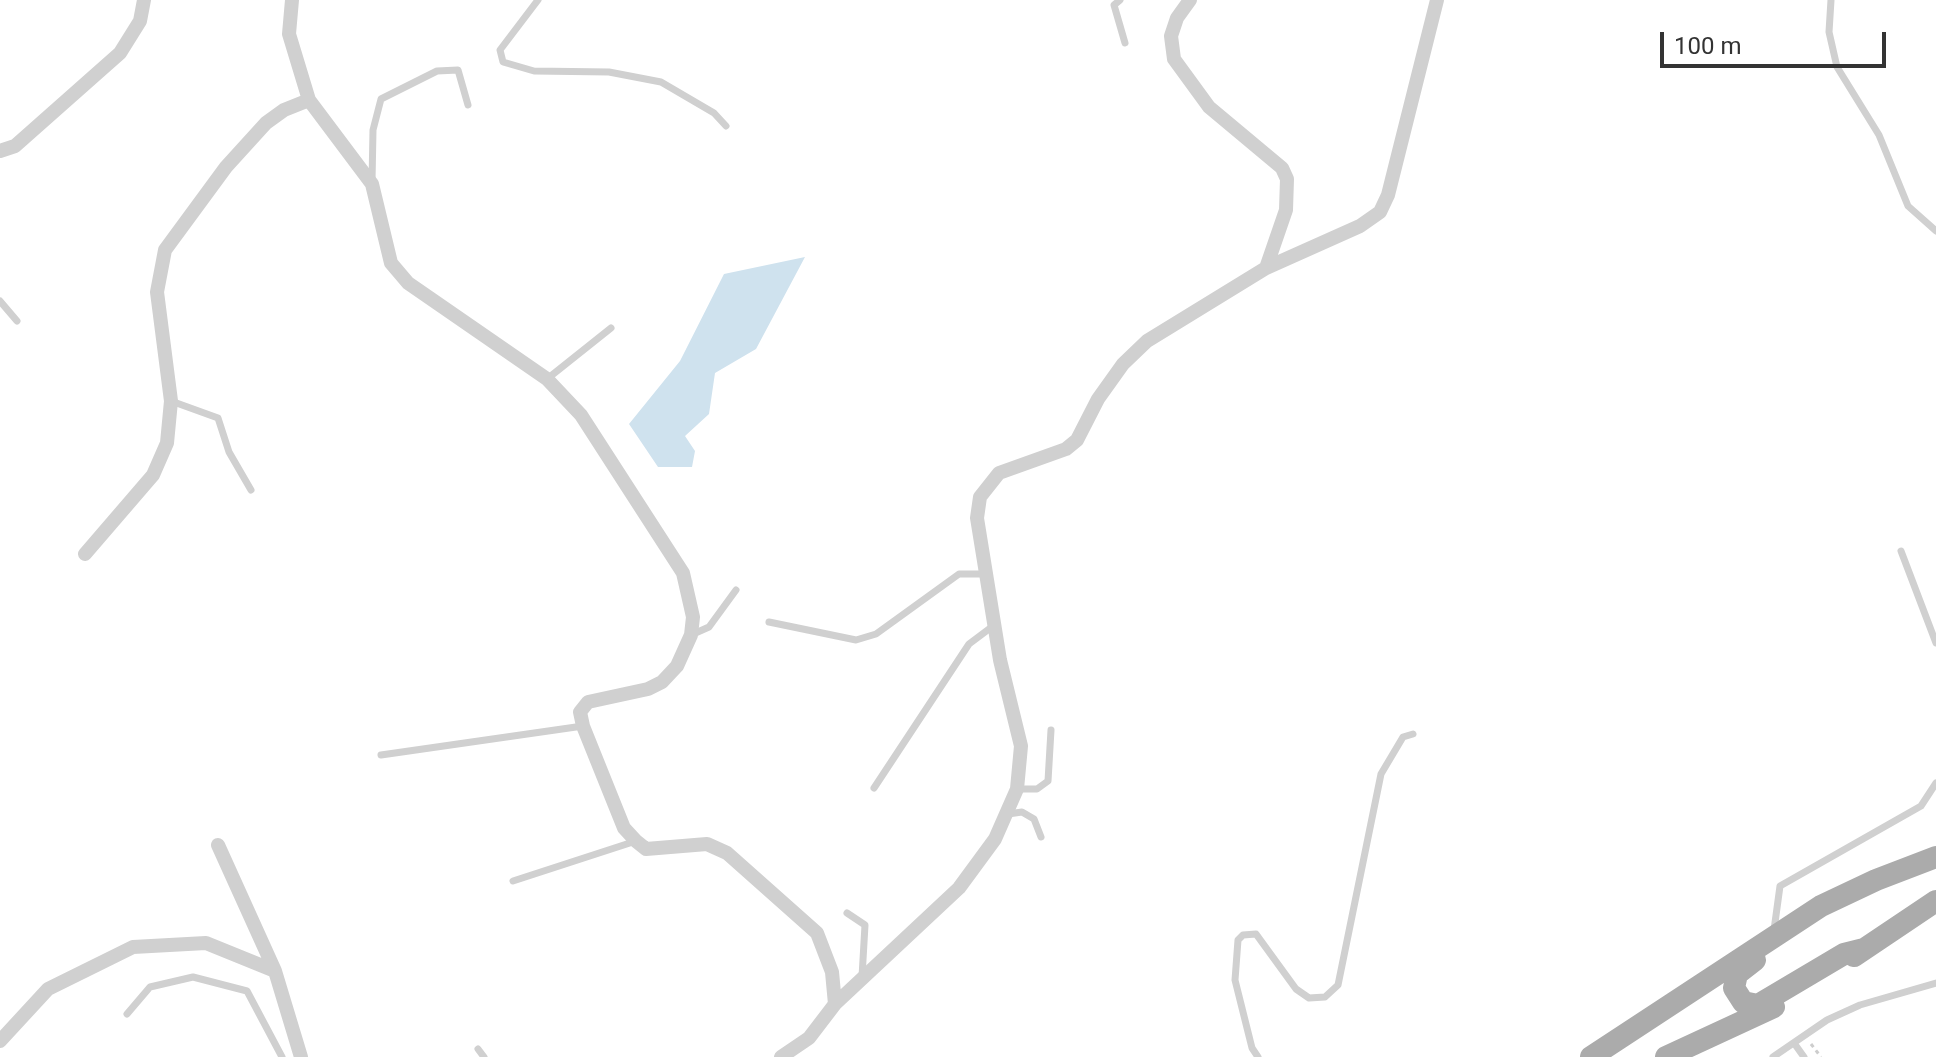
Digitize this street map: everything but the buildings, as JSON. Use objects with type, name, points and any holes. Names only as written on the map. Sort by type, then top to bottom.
[{"type":"main road","points":[[1591,1057],[1774,934],[1876,880],[1936,857]]},
{"type":"main road","points":[[1864,949],[1844,954],[1758,1005],[1743,1002],[1736,994],[1734,980],[1743,967],[1849,902],[1876,880]]},
{"type":"main road","points":[[1666,1057],[1761,1015],[1936,901]]},
{"type":"street","points":[[0,151],[15,146],[120,53],[140,21],[144,0]]},
{"type":"street","points":[[292,0],[289,34],[309,100],[372,184],[391,263],[408,283],[547,379],[581,415],[606,449],[683,573],[693,617],[691,635],[677,666],[662,682],[648,689],[588,702],[580,712],[624,828],[646,849],[707,844],[727,853],[817,933],[832,972],[835,1004]]},
{"type":"street","points":[[1190,0],[1177,18],[1171,36],[1174,59],[1209,107],[1282,168],[1287,179],[1286,210],[1266,268]]},
{"type":"street","points":[[781,1057],[809,1038],[835,1004],[959,888],[1008,814],[1017,789],[1021,746],[995,625],[977,518],[980,497],[999,473],[1066,449],[1077,440],[1098,399],[1123,364],[1147,341],[1266,268],[1360,226],[1380,212],[1388,195],[1437,0]]},
{"type":"street","points":[[85,554],[153,475],[167,443],[171,401],[157,292],[165,250],[226,167],[266,123],[284,110],[309,100]]},
{"type":"street","points":[[218,845],[275,971],[301,1057]]},
{"type":"street","points":[[0,1041],[48,989],[133,947],[206,943],[275,971]]},
{"type":"lane","points":[[538,0],[500,50],[503,62],[534,71],[609,72],[661,82],[714,113],[726,126]]},
{"type":"lane","points":[[1120,0],[1114,5],[1125,43]]},
{"type":"lane","points":[[1831,0],[1829,32],[1837,67],[1879,135],[1908,206],[1936,231]]},
{"type":"lane","points":[[372,184],[373,130],[381,99],[437,71],[458,70],[468,105]]},
{"type":"lane","points":[[0,301],[17,321]]},
{"type":"lane","points":[[547,379],[611,328]]},
{"type":"lane","points":[[171,401],[218,418],[229,452],[251,490]]},
{"type":"lane","points":[[1901,551],[1936,643]]},
{"type":"lane","points":[[769,622],[856,640],[876,634],[959,574],[987,574]]},
{"type":"lane","points":[[691,635],[709,627],[736,590]]},
{"type":"lane","points":[[874,788],[969,644],[995,625]]},
{"type":"lane","points":[[381,755],[583,726]]},
{"type":"lane","points":[[1017,789],[1037,789],[1048,781],[1051,730]]},
{"type":"lane","points":[[1258,1057],[1252,1048],[1235,980],[1238,940],[1243,935],[1256,934],[1296,989],[1309,998],[1325,997],[1338,985],[1381,774],[1403,737],[1413,734]]},
{"type":"lane","points":[[1774,934],[1780,886],[1921,806],[1936,783]]},
{"type":"lane","points":[[1008,814],[1022,812],[1034,819],[1041,837]]},
{"type":"lane","points":[[513,881],[636,841]]},
{"type":"lane","points":[[847,913],[865,925],[862,979]]},
{"type":"lane","points":[[1909,920],[1936,915]]},
{"type":"lane","points":[[127,1014],[150,987],[193,977],[247,991],[282,1057]]},
{"type":"lane","points":[[1773,1057],[1804,1035],[1860,1005],[1936,983]]},
{"type":"lane","points":[[1794,1043],[1804,1057]]},
{"type":"lane","points":[[478,1049],[484,1057]]},
{"type":"path","points":[[1804,1035],[1821,1057]]},
{"type":"water","points":[[805,257],[756,349],[715,373],[709,414],[685,436],[695,451],[692,467],[658,467],[629,424],[680,361],[724,274]]}]
